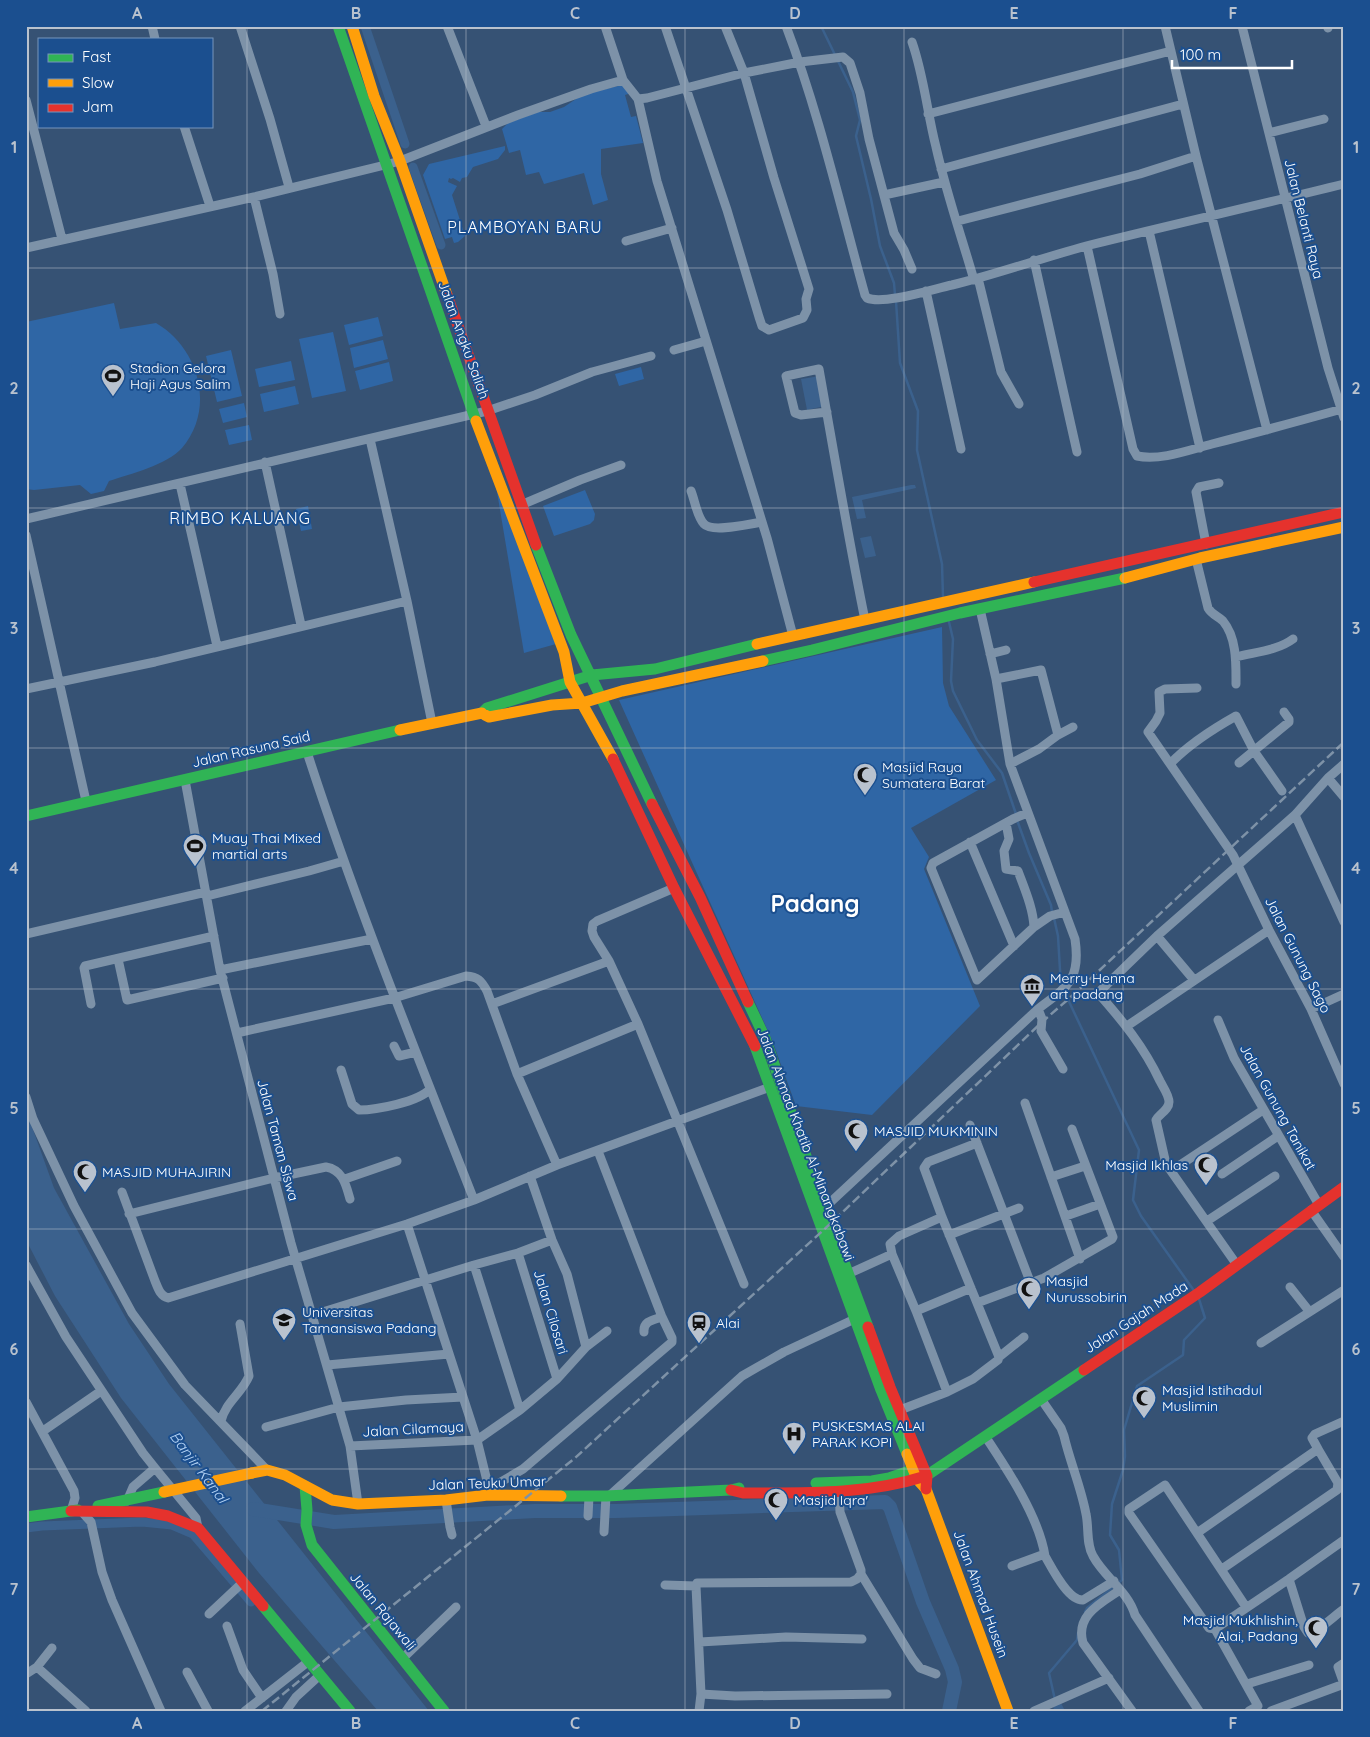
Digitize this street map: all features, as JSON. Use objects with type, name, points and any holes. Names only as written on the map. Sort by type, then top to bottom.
[{"type":"main road","name":"Jalan Angku Saliah","points":[[338,26],[385,165],[474,414],[566,661],[570,682]]},
{"type":"main road","name":"Jalan Angku Saliah","points":[[352,26],[381,116],[400,161],[521,504],[581,656],[592,675]]},
{"type":"main road","points":[[1344,512],[744,647],[655,669],[592,675],[487,708],[482,714],[489,717],[552,705],[582,703],[622,691],[812,650],[942,618],[1108,582],[1170,566],[1344,527]]},
{"type":"main road","points":[[1167,552],[1170,566]]},
{"type":"main road","name":"Jalan Ahmad Khatib Al-Minangkabawi","points":[[592,675],[655,812],[700,897],[765,1038],[820,1211],[848,1274],[860,1317]]},
{"type":"main road","name":"Jalan Ahmad Khatib Al-Minangkabawi","points":[[570,682],[606,744],[674,888],[755,1046],[820,1211],[885,1389],[920,1473]]},
{"type":"main road","name":"Jalan Rasuna Said","points":[[26,816],[432,723],[482,714]]},
{"type":"main road","points":[[728,992],[740,985]]},
{"type":"main road","name":"Jalan Gajah Mada","points":[[920,1473],[940,1467],[1196,1295],[1344,1187]]},
{"type":"main road","name":"Jalan Ahmad Khatib Al-Minangkabawi","points":[[885,1389],[900,1410],[920,1473]]},
{"type":"main road","name":"Jalan Teuku Umar","points":[[76,1512],[267,1470],[286,1475],[332,1500],[358,1504],[447,1504],[489,1492],[589,1500],[731,1490],[743,1486],[872,1481],[920,1473]]},
{"type":"main road","name":"Jalan Teuku Umar","points":[[731,1490],[743,1493],[839,1494],[871,1490],[920,1473]]},
{"type":"main road","name":"Jalan Ahmad Husein","points":[[920,1473],[1008,1711]]},
{"type":"main road","name":"Jalan Rajawali","points":[[305,1486],[306,1525],[312,1545],[444,1711]]},
{"type":"main road","points":[[26,1517],[76,1512],[147,1512],[168,1516],[198,1528],[350,1711]]},
{"type":"street","points":[[240,26],[270,119],[289,187]]},
{"type":"street","points":[[447,26],[486,126]]},
{"type":"street","points":[[605,26],[623,80],[638,99],[657,181],[762,522],[793,636]]},
{"type":"street","points":[[666,26],[727,210],[762,326],[769,330],[803,318],[807,310],[806,299],[809,289],[744,74],[725,26]]},
{"type":"street","points":[[786,26],[800,62],[832,170],[865,295],[870,300],[892,298],[976,279],[1034,260],[1087,246],[1344,184]]},
{"type":"street","points":[[1165,26],[1196,156],[1267,430]]},
{"type":"street","name":"Jalan Belanti Raya","points":[[1242,26],[1328,368],[1343,411]]},
{"type":"street","points":[[912,42],[919,62],[928,114],[944,182],[976,279],[1001,372],[1019,404]]},
{"type":"street","points":[[928,114],[1171,51]]},
{"type":"street","points":[[638,99],[800,62],[846,58],[851,65],[860,93],[894,233],[912,269]]},
{"type":"street","points":[[26,248],[400,161],[486,126],[591,89],[623,80]]},
{"type":"street","points":[[26,100],[62,239]]},
{"type":"street","points":[[941,169],[1183,104]]},
{"type":"street","points":[[1269,133],[1324,119]]},
{"type":"street","points":[[185,128],[210,206]]},
{"type":"street","points":[[958,221],[1140,174],[1196,156]]},
{"type":"street","points":[[884,195],[944,182]]},
{"type":"street","points":[[254,196],[273,274],[280,314]]},
{"type":"street","points":[[626,240],[672,228]]},
{"type":"street","points":[[1149,231],[1200,448]]},
{"type":"street","points":[[1087,246],[1134,453],[1137,456],[1149,457],[1200,448],[1343,411]]},
{"type":"street","points":[[1034,260],[1077,452]]},
{"type":"street","points":[[926,291],[961,450]]},
{"type":"street","points":[[674,350],[706,341]]},
{"type":"street","points":[[26,519],[487,411],[535,395],[592,372],[651,356]]},
{"type":"street","points":[[827,412],[801,415],[795,413],[786,376],[819,369],[827,412],[865,620]]},
{"type":"street","points":[[370,439],[407,601],[432,723]]},
{"type":"street","points":[[266,462],[302,625]]},
{"type":"street","points":[[521,504],[621,465]]},
{"type":"street","points":[[1206,544],[1196,492],[1199,488],[1219,483]]},
{"type":"street","points":[[180,484],[217,646]]},
{"type":"street","points":[[691,491],[701,520],[709,528],[762,522]]},
{"type":"street","points":[[26,536],[86,801]]},
{"type":"street","points":[[1196,560],[1208,608],[1210,612],[1222,620],[1227,628],[1236,658],[1236,684]]},
{"type":"street","points":[[26,689],[155,662],[407,601]]},
{"type":"street","points":[[820,1211],[1038,1009],[1067,986],[1076,969],[1075,939],[1058,914],[1017,818],[996,679],[980,610]]},
{"type":"street","points":[[1236,658],[1256,652],[1261,653],[1282,646],[1293,639]]},
{"type":"street","points":[[990,654],[1006,650]]},
{"type":"street","points":[[996,679],[1041,670],[1058,735]]},
{"type":"street","name":"Jalan Gunung Sago","points":[[1197,688],[1165,689],[1158,694],[1160,713],[1148,732],[1226,844],[1238,865],[1269,930],[1311,1010],[1344,1084]]},
{"type":"street","points":[[1240,762],[1289,722],[1284,712]]},
{"type":"street","points":[[1170,764],[1190,745],[1236,716],[1254,751],[1282,791]]},
{"type":"street","points":[[1010,764],[1039,749],[1073,727]]},
{"type":"street","points":[[307,752],[372,939],[474,1200]]},
{"type":"street","points":[[1237,1265],[1207,1220],[1170,1171],[1164,1158],[1156,1127],[1158,1115],[1168,1108],[1167,1094],[1150,1060],[1127,1026],[1098,992],[1157,936],[1295,815],[1328,778],[1344,764]]},
{"type":"street","points":[[1328,778],[1344,797]]},
{"type":"street","name":"Jalan Taman Siswa","points":[[185,780],[222,974],[295,1258],[350,1446],[358,1504]]},
{"type":"street","points":[[1295,815],[1344,922]]},
{"type":"street","points":[[1017,818],[933,863],[931,868],[978,980],[1034,927],[1058,914]]},
{"type":"street","points":[[1017,818],[1004,851],[1006,869],[1018,871],[1029,900],[1034,918],[1034,927]]},
{"type":"street","points":[[970,842],[1014,946]]},
{"type":"street","points":[[26,934],[309,871],[344,860]]},
{"type":"street","points":[[674,888],[597,921],[593,924],[592,931],[609,961],[638,1024],[744,1284]]},
{"type":"street","points":[[1127,1026],[1269,930]]},
{"type":"street","points":[[91,1004],[85,967],[214,936]]},
{"type":"street","points":[[1157,936],[1194,980]]},
{"type":"street","points":[[118,959],[127,1000],[222,974],[372,939]]},
{"type":"street","points":[[492,1004],[609,961]]},
{"type":"street","points":[[237,1034],[394,998],[466,976],[477,977],[482,982],[492,1004],[517,1074],[557,1165]]},
{"type":"street","points":[[1311,1010],[1344,994]]},
{"type":"street","points":[[1038,1009],[1042,1019],[1041,1031],[1063,1069]]},
{"type":"street","name":"Jalan Gunung Tanikat","points":[[1218,1020],[1234,1058],[1344,1257]]},
{"type":"street","points":[[517,1074],[638,1024]]},
{"type":"street","points":[[394,1046],[399,1056],[416,1052]]},
{"type":"street","points":[[341,1070],[352,1104],[359,1110],[414,1100],[430,1089]]},
{"type":"street","points":[[122,1192],[155,1281],[160,1293],[166,1298],[407,1224],[474,1200],[557,1165],[770,1087]]},
{"type":"street","points":[[26,1097],[33,1119],[74,1206],[132,1313],[185,1385],[267,1470]]},
{"type":"street","points":[[1025,1103],[1080,1258]]},
{"type":"street","points":[[1170,1171],[1263,1110]]},
{"type":"street","points":[[970,1125],[1031,1284]]},
{"type":"street","points":[[977,1303],[1031,1284],[1112,1240],[1113,1237],[1072,1129]]},
{"type":"street","points":[[1222,1174],[1278,1136]]},
{"type":"street","points":[[977,1143],[933,1159],[924,1165],[942,1217],[999,1356]]},
{"type":"street","points":[[407,1224],[478,1440],[489,1492],[523,1468],[672,1342],[598,1151]]},
{"type":"street","points":[[345,1179],[397,1161]]},
{"type":"street","points":[[1051,1177],[1085,1166]]},
{"type":"street","points":[[129,1214],[274,1178],[329,1167],[345,1179],[350,1199]]},
{"type":"street","points":[[530,1176],[552,1240],[567,1274],[586,1347]]},
{"type":"street","points":[[1207,1220],[1275,1176]]},
{"type":"street","points":[[1066,1216],[1100,1204]]},
{"type":"street","points":[[950,1235],[1019,1208]]},
{"type":"street","points":[[942,1217],[899,1236],[890,1244],[892,1254],[916,1311],[946,1392]]},
{"type":"street","points":[[313,1315],[518,1253],[552,1240]]},
{"type":"street","name":"Jalan Cilosari","points":[[518,1253],[557,1379]]},
{"type":"street","points":[[848,1274],[892,1254]]},
{"type":"street","points":[[26,1265],[66,1337],[101,1391],[155,1468],[196,1518],[198,1528]]},
{"type":"street","points":[[474,1265],[520,1410]]},
{"type":"street","points":[[1290,1287],[1309,1311]]},
{"type":"street","points":[[916,1311],[971,1288]]},
{"type":"street","points":[[1261,1343],[1344,1290]]},
{"type":"street","points":[[644,1332],[646,1323],[662,1317]]},
{"type":"street","points":[[604,1532],[607,1499],[742,1376],[784,1352],[860,1317]]},
{"type":"street","points":[[221,1421],[223,1411],[246,1383],[249,1376],[240,1324]]},
{"type":"street","points":[[478,1440],[520,1410],[557,1379],[586,1347],[604,1337]]},
{"type":"street","points":[[900,1410],[973,1379],[1024,1337]]},
{"type":"street","points":[[327,1365],[449,1354]]},
{"type":"street","points":[[42,1431],[101,1391]]},
{"type":"street","points":[[266,1427],[339,1407],[406,1400],[463,1397]]},
{"type":"street","points":[[1041,1399],[1061,1428],[1064,1436],[1086,1514],[1092,1555],[1132,1604],[1135,1615],[1199,1711]]},
{"type":"street","points":[[26,1402],[74,1490],[76,1512],[91,1526],[102,1572],[112,1600],[160,1711]]},
{"type":"street","points":[[1222,1570],[1337,1490],[1338,1483],[1313,1440],[1313,1436],[1344,1421]]},
{"type":"street","points":[[985,1436],[1014,1481],[1043,1540],[1045,1556],[1062,1584],[1076,1600],[1084,1600],[1117,1585]]},
{"type":"street","name":"Jalan Cilamaya","points":[[350,1446],[478,1440]]},
{"type":"street","points":[[1197,1533],[1318,1449]]},
{"type":"street","points":[[127,1501],[133,1488],[155,1468]]},
{"type":"street","points":[[1246,1607],[1165,1485],[1128,1511],[1209,1628],[1215,1628],[1290,1579],[1344,1540]]},
{"type":"street","points":[[839,1494],[840,1512],[862,1574],[912,1659],[920,1668],[936,1674]]},
{"type":"street","points":[[588,1515],[589,1500]]},
{"type":"street","points":[[447,1504],[451,1531]]},
{"type":"street","points":[[1012,1566],[1042,1555],[1045,1556]]},
{"type":"street","points":[[665,1585],[696,1586],[700,1582],[851,1582],[862,1574]]},
{"type":"street","points":[[1290,1579],[1305,1630],[1308,1633],[1316,1632],[1322,1624],[1344,1609]]},
{"type":"street","points":[[209,1614],[241,1582]]},
{"type":"street","points":[[1117,1585],[1086,1617],[1082,1632],[1083,1643],[1132,1711]]},
{"type":"street","points":[[696,1586],[700,1642],[701,1694],[699,1711]]},
{"type":"street","points":[[402,1658],[456,1607]]},
{"type":"street","points":[[227,1626],[243,1670],[262,1698]]},
{"type":"street","points":[[1215,1628],[1260,1708],[1249,1711]]},
{"type":"street","points":[[700,1642],[786,1637],[862,1639]]},
{"type":"street","points":[[26,1674],[37,1667],[52,1648]]},
{"type":"street","points":[[245,1711],[310,1661]]},
{"type":"street","points":[[1271,1711],[1344,1684],[1338,1667],[1344,1663]]},
{"type":"street","points":[[1247,1684],[1309,1665]]},
{"type":"street","points":[[37,1667],[86,1711]]},
{"type":"street","points":[[187,1672],[208,1711]]},
{"type":"street","points":[[286,1711],[292,1702],[320,1675]]},
{"type":"street","points":[[1034,1711],[1109,1678]]},
{"type":"street","points":[[701,1694],[735,1696],[887,1694]]},
{"type":"shaded area","points":[[622,85],[631,93],[625,95],[631,117],[636,116],[643,143],[601,149],[601,174],[608,200],[593,205],[584,173],[544,184],[539,172],[526,175],[520,150],[509,153],[502,129],[508,123],[538,112],[550,112],[564,107],[582,95]]},
{"type":"shaded area","points":[[505,146],[505,150],[498,159],[473,167],[467,177],[462,178],[460,182],[449,178],[448,182],[457,186],[452,195],[465,236],[454,243],[452,237],[445,239],[423,175],[429,164]]},
{"type":"shaded area","name":"Stadion Gelora Haji Agus Salim","points":[[114,303],[120,329],[156,323],[171,334],[183,347],[192,363],[198,380],[200,397],[198,415],[192,432],[182,448],[175,454],[158,464],[109,481],[104,491],[91,494],[80,485],[34,490],[26,489],[26,322]]},
{"type":"shaded area","points":[[378,317],[383,336],[349,345],[344,325]]},
{"type":"shaded area","points":[[333,332],[346,391],[312,398],[299,339]]},
{"type":"shaded area","points":[[383,340],[388,359],[354,368],[350,348]]},
{"type":"shaded area","points":[[231,350],[242,396],[217,402],[206,356]]},
{"type":"shaded area","points":[[291,361],[295,380],[259,387],[255,369]]},
{"type":"shaded area","points":[[389,362],[393,381],[360,390],[355,371]]},
{"type":"shaded area","points":[[641,367],[644,379],[619,386],[615,374]]},
{"type":"shaded area","points":[[295,386],[299,404],[264,412],[260,394]]},
{"type":"shaded area","points":[[244,403],[247,417],[223,423],[219,409]]},
{"type":"shaded area","points":[[249,425],[252,440],[229,445],[225,430]]},
{"type":"shaded area","points":[[496,486],[556,644],[524,653]]},
{"type":"shaded area","points":[[585,490],[595,514],[594,520],[590,524],[554,536],[543,506]]},
{"type":"shaded area","points":[[308,506],[312,529],[301,531],[296,509]]},
{"type":"shaded area","points":[[942,627],[943,683],[949,706],[996,780],[911,828],[929,857],[924,869],[980,1006],[872,1115],[796,1106],[772,1040],[619,700]]},
{"type":"water","points":[[820,376],[825,406],[807,410],[801,379]]},
{"type":"water","points":[[915,485],[916,488],[862,500],[866,518],[857,519],[852,497]]},
{"type":"water","points":[[871,536],[876,556],[865,558],[860,538]]},
{"type":"water","name":"Banjir Kanal","points":[[26,1110],[54,1188],[129,1324],[169,1384],[429,1711],[378,1711],[259,1573],[121,1398],[55,1296],[26,1240]]},
{"type":"waterway","points":[[365,26],[405,144]]},
{"type":"waterway","points":[[821,26],[853,92],[860,120],[856,136],[880,246],[894,283],[895,295]]},
{"type":"waterway","points":[[413,167],[441,245]]},
{"type":"waterway","points":[[896,301],[900,363],[918,411],[917,450],[942,564],[943,597]]},
{"type":"waterway","points":[[949,622],[953,639],[951,681],[953,691],[977,740],[1002,773],[1016,814]]},
{"type":"waterway","points":[[1017,820],[1051,905],[1052,912]]},
{"type":"waterway","points":[[1054,918],[1058,936],[1061,987]]},
{"type":"waterway","points":[[1064,991],[1139,1150],[1133,1200],[1141,1216],[1195,1292]]},
{"type":"waterway","points":[[1085,1612],[1087,1608],[1122,1580],[1119,1550],[1110,1535],[1112,1504],[1123,1470],[1125,1456],[1124,1430],[1137,1386],[1183,1355],[1184,1340],[1205,1318],[1199,1299]]},
{"type":"waterway","points":[[253,1509],[334,1522],[535,1511],[616,1511],[885,1502],[890,1507],[923,1602],[952,1669],[955,1682],[949,1711]]},
{"type":"waterway","points":[[26,1528],[142,1522],[172,1525],[193,1534],[251,1602]]},
{"type":"waterway","points":[[1055,1700],[1049,1673],[1077,1640],[1078,1633]]},
{"type":"waterway","points":[[1056,1703],[1060,1711]]},
{"type":"railway","points":[[262,1711],[575,1458],[830,1224],[1041,1023],[1344,742]]},
{"type":"traffic: fast","points":[[338,26],[476,421]]},
{"type":"traffic: fast","points":[[536,545],[571,635],[652,804]]},
{"type":"traffic: fast","points":[[763,661],[960,613],[1125,578]]},
{"type":"traffic: fast","points":[[482,713],[487,708],[592,675],[655,669],[757,644]]},
{"type":"traffic: fast","points":[[26,816],[400,730]]},
{"type":"traffic: fast","points":[[748,1002],[765,1038],[868,1327]]},
{"type":"traffic: fast","points":[[755,1046],[881,1390],[907,1454]]},
{"type":"traffic: fast","points":[[926,1476],[1084,1370]]},
{"type":"traffic: fast","points":[[816,1483],[872,1481],[889,1478],[921,1467]]},
{"type":"traffic: fast","points":[[305,1486],[306,1525],[312,1545],[444,1711]]},
{"type":"traffic: fast","points":[[561,1496],[606,1496],[731,1490],[739,1488]]},
{"type":"traffic: fast","points":[[98,1506],[164,1492]]},
{"type":"traffic: fast","points":[[26,1517],[78,1510]]},
{"type":"traffic: fast","points":[[263,1606],[350,1711]]},
{"type":"traffic: slow","points":[[352,26],[374,96],[400,161],[447,295]]},
{"type":"traffic: slow","points":[[476,421],[564,652],[570,682],[613,759]]},
{"type":"traffic: slow","points":[[1125,578],[1200,558],[1344,527]]},
{"type":"traffic: slow","points":[[757,644],[1034,582]]},
{"type":"traffic: slow","points":[[485,715],[489,717],[552,705],[582,703],[622,691],[763,661]]},
{"type":"traffic: slow","points":[[400,730],[482,713]]},
{"type":"traffic: slow","points":[[907,1454],[917,1479],[926,1489],[1008,1711]]},
{"type":"traffic: slow","points":[[252,1473],[267,1470],[285,1475],[332,1500],[358,1504],[446,1500],[488,1495],[561,1496]]},
{"type":"traffic: slow","points":[[164,1492],[252,1473]]},
{"type":"traffic: jam","points":[[447,295],[536,545]]},
{"type":"traffic: jam","points":[[1034,582],[1344,512]]},
{"type":"traffic: jam","points":[[613,759],[674,888],[755,1046]]},
{"type":"traffic: jam","points":[[652,804],[700,897],[748,1002]]},
{"type":"traffic: jam","points":[[1084,1370],[1200,1292],[1344,1187]]},
{"type":"traffic: jam","points":[[868,1327],[890,1387],[927,1476],[926,1489]]},
{"type":"traffic: jam","points":[[731,1490],[743,1493],[835,1492],[881,1487],[926,1476]]},
{"type":"traffic: jam","points":[[71,1511],[147,1512],[168,1516],[198,1528],[263,1606]]},
{"type":"place","name":"Stadion Gelora Haji Agus Salim","points":[[113,397]]},
{"type":"place","name":"Masjid Raya Sumatera Barat","points":[[865,796]]},
{"type":"place","name":"Muay Thai Mixed martial arts","points":[[195,867]]},
{"type":"place","name":"Merry Henna art padang","points":[[1032,1007]]},
{"type":"place","name":"MASJID MUKMININ","points":[[856,1152]]},
{"type":"place","name":"Masjid Ikhlas","points":[[1206,1186]]},
{"type":"place","name":"MASJID MUHAJIRIN","points":[[85,1193]]},
{"type":"place","name":"Masjid Nurussobirin","points":[[1029,1310]]},
{"type":"place","name":"Universitas Tamansiswa Padang","points":[[284,1341]]},
{"type":"place","name":"Alai","points":[[699,1344]]},
{"type":"place","name":"Masjid Istihadul Muslimin","points":[[1144,1419]]},
{"type":"place","name":"PUSKESMAS ALAI PARAK KOPI","points":[[794,1455]]},
{"type":"place","name":"Masjid Iqra'","points":[[776,1521]]},
{"type":"place","name":"Masjid Mukhlishin, Alai, Padang","points":[[1316,1649]]},
{"type":"district","name":"PLAMBOYAN BARU","points":[[525,227]]},
{"type":"district","name":"RIMBO KALUANG","points":[[240,518]]},
{"type":"district","name":"Padang","points":[[815,903]]}]
